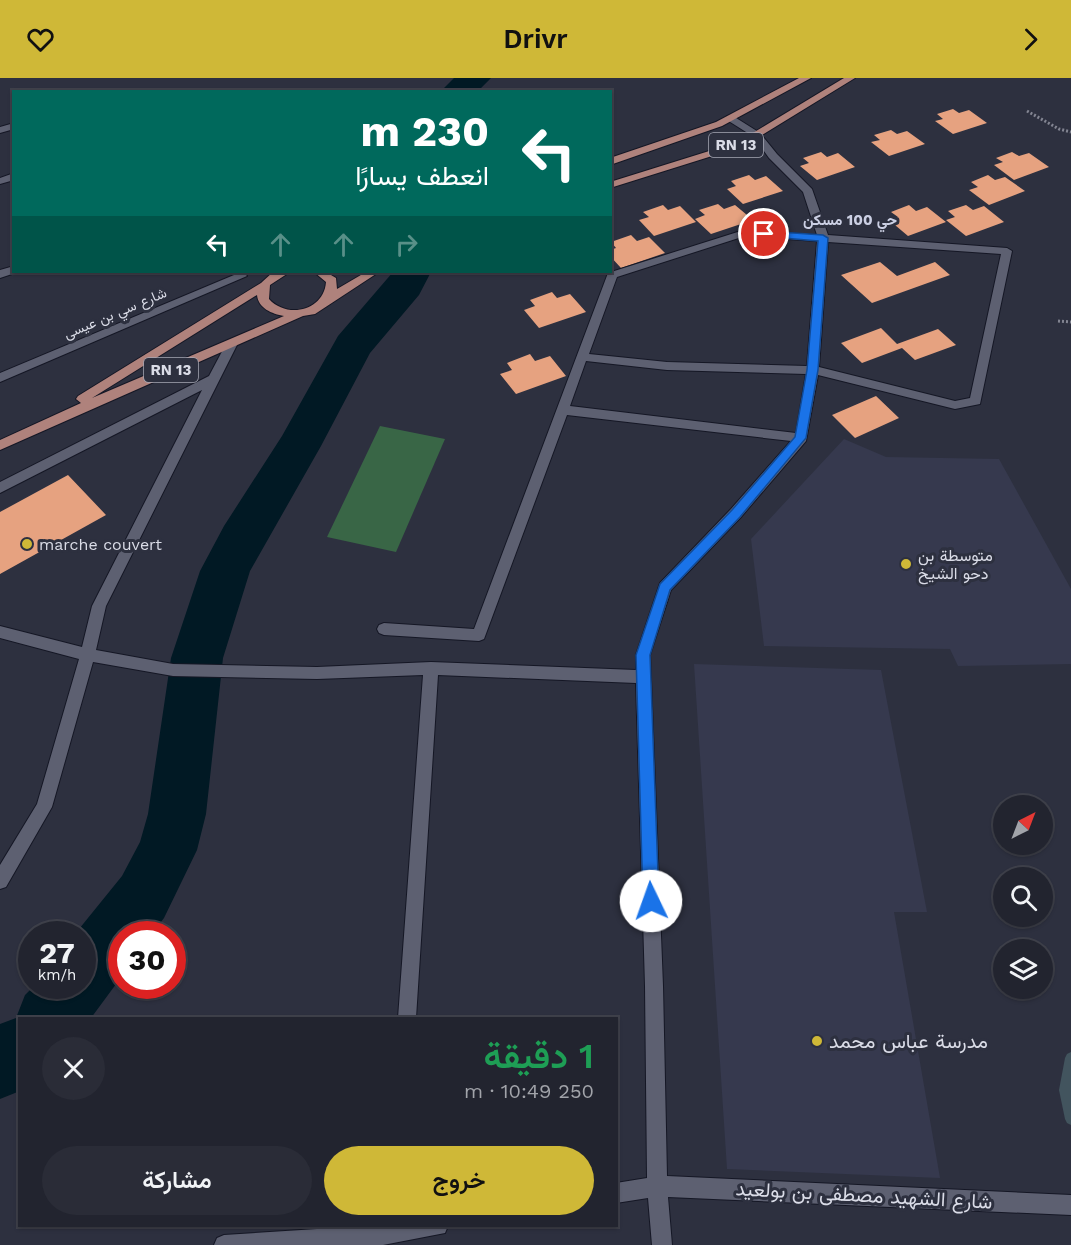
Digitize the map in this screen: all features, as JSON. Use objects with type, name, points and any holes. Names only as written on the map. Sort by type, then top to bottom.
[{"type":"main road","name":"RN 13","points":[[612,161],[730,118],[806,78]]},
{"type":"main road","name":"RN 13","points":[[612,184],[741,144],[850,78]]},
{"type":"main road","points":[[282,273],[270,279],[263,286],[261,295],[265,303],[273,310],[299,314],[322,306],[330,298],[371,273]]},
{"type":"main road","points":[[320,273],[332,281],[334,290],[330,298]]},
{"type":"main road","name":"RN 13","points":[[0,446],[42,424],[263,286]]},
{"type":"main road","name":"RN 13","points":[[42,424],[299,314]]},
{"type":"street","points":[[662,1245],[657,1186],[654,986],[643,655],[665,587],[736,513],[801,438],[813,370],[823,238],[808,191],[772,156],[757,135],[730,118]]},
{"type":"street","points":[[384,628],[479,635],[612,275],[744,233],[1007,251],[976,401],[956,405],[813,370],[667,366],[582,357]]},
{"type":"street","name":"شارع سي بن عيسى","points":[[0,378],[239,274]]},
{"type":"street","points":[[0,881],[44,807],[99,606],[231,345]]},
{"type":"street","points":[[0,488],[214,378]]},
{"type":"street","points":[[562,410],[801,438]]},
{"type":"street","points":[[0,632],[87,655],[173,670],[316,673],[431,668],[643,677]]},
{"type":"street","points":[[407,1017],[431,668]]},
{"type":"street","name":"شارع الشهيد مصطفى بن بولعيد","points":[[618,1193],[657,1186],[1071,1205]]},
{"type":"street","points":[[224,1245],[427,1227]]},
{"type":"path","points":[[1028,111],[1059,129],[1071,132]]},
{"type":"path","points":[[1058,321],[1071,322]]},
{"type":"shaded area","name":"متوسطة بن دحو الشيخ","points":[[844,439],[886,457],[999,459],[1071,589],[1071,664],[958,666],[950,649],[764,646],[751,539]]},
{"type":"shaded area","name":"مدرسة عباس محمد","points":[[694,664],[881,670],[927,912],[894,912],[940,1178],[727,1169]]},
{"type":"green space","points":[[380,426],[445,439],[396,552],[327,537]]},
{"type":"building","points":[[953,109],[959,113],[969,110],[987,123],[953,134],[935,121],[943,119],[937,114]]},
{"type":"building","points":[[891,130],[897,134],[907,131],[925,144],[889,156],[871,142],[880,140],[874,135]]},
{"type":"building","points":[[821,152],[827,157],[838,153],[855,167],[817,180],[800,166],[809,163],[803,158]]},
{"type":"building","points":[[1012,152],[1019,156],[1029,153],[1049,167],[1014,180],[994,165],[1003,162],[996,158]]},
{"type":"building","points":[[749,175],[755,180],[766,176],[783,191],[743,204],[727,189],[736,186],[731,181]]},
{"type":"building","points":[[988,175],[995,180],[1005,177],[1025,191],[989,205],[969,190],[978,187],[971,182]]},
{"type":"building","points":[[718,204],[724,209],[735,205],[753,220],[711,234],[695,219],[705,215],[699,210]]},
{"type":"building","points":[[663,205],[668,210],[680,206],[696,222],[654,236],[639,220],[649,217],[643,212]]},
{"type":"building","points":[[909,205],[916,211],[927,207],[946,222],[908,236],[889,220],[898,217],[891,212]]},
{"type":"building","points":[[966,205],[973,210],[984,206],[1004,222],[966,236],[946,220],[955,217],[948,211]]},
{"type":"building","points":[[631,235],[637,241],[649,237],[665,253],[621,268],[612,258],[612,249],[616,248],[612,242]]},
{"type":"building","points":[[880,262],[897,276],[935,262],[950,275],[872,303],[841,275]]},
{"type":"building","points":[[552,292],[557,298],[570,294],[586,312],[539,328],[524,310],[535,306],[530,300]]},
{"type":"building","points":[[881,328],[897,344],[938,329],[956,345],[915,360],[902,348],[862,363],[841,343]]},
{"type":"building","points":[[530,354],[535,361],[550,356],[566,376],[516,394],[500,374],[512,370],[507,363]]},
{"type":"building","points":[[876,396],[899,418],[855,438],[832,415]]},
{"type":"building","name":"marche couvert","points":[[68,475],[106,515],[0,574],[0,512]]},
{"type":"waterway","points":[[459,90],[475,78]]},
{"type":"waterway","points":[[96,959],[143,897],[167,850],[177,814],[197,658],[225,571],[241,539],[299,446],[353,346],[405,286],[412,273]]},
{"type":"waterway","points":[[49,1017],[65,999]]},
{"type":"waterway","points":[[0,1066],[18,1051]]},
{"type":"waterway","points":[[1071,1058],[1065,1090],[1071,1119]]},
{"type":"place","name":"marche couvert","points":[[27,544]]},
{"type":"place","name":"متوسطة بن دحو الشيخ","points":[[906,564]]},
{"type":"place","name":"مدرسة عباس محمد","points":[[817,1041]]},
{"type":"district","name":"حي 100 مسكن","points":[[850,220]]},
{"type":"route","points":[[651,901],[643,655],[665,587],[736,513],[801,438],[813,370],[823,238],[764,234]]}]
